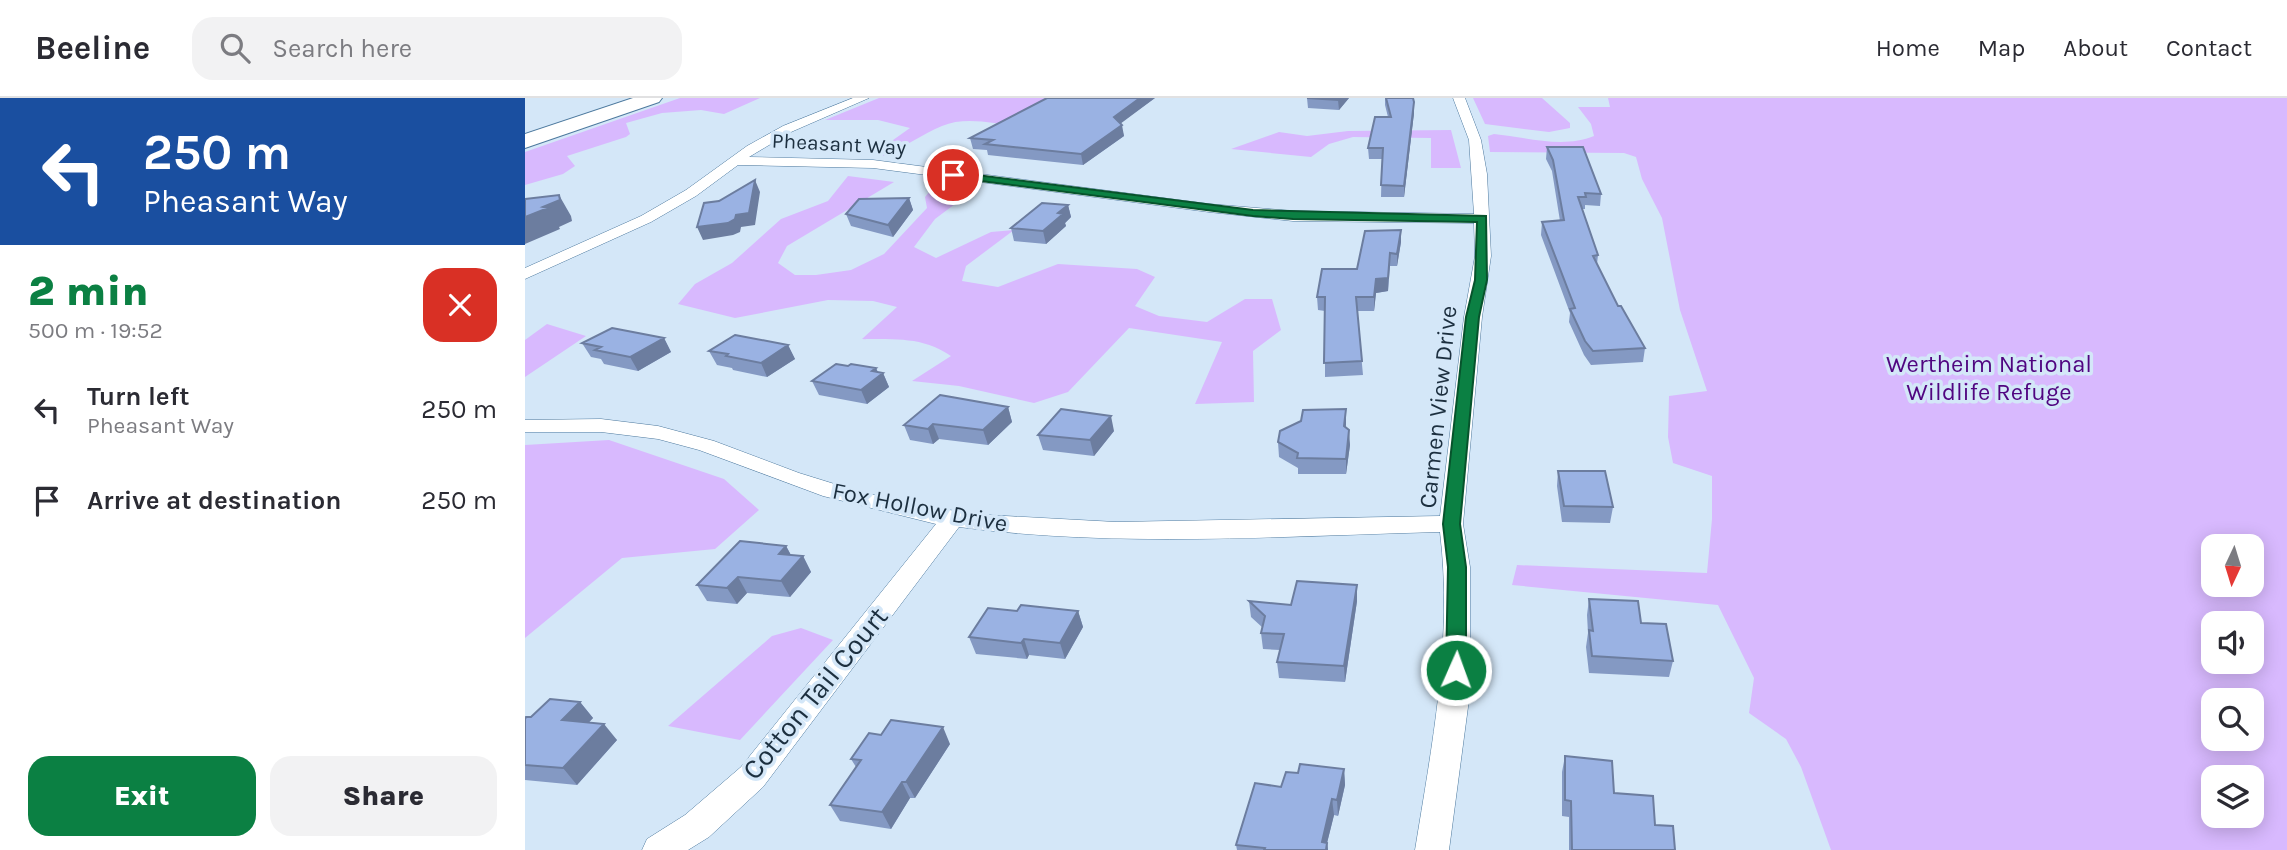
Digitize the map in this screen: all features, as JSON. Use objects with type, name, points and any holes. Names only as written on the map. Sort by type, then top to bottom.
[{"type":"highway","points":[[525,128],[617,98]]},
{"type":"highway","points":[[525,141],[652,98]]},
{"type":"street","points":[[525,274],[646,219],[691,193],[787,128],[863,98]]},
{"type":"street","name":"Carmen View Drive","points":[[1431,850],[1455,692],[1457,567],[1451,524],[1473,317],[1482,268],[1480,174],[1475,140],[1459,98]]},
{"type":"street","name":"Pheasant Way","points":[[736,161],[873,164],[1195,207],[1293,216],[1482,219]]},
{"type":"street","name":"Fox Hollow Drive","points":[[525,426],[585,425],[676,437],[851,496],[953,519],[1000,525],[1131,530],[1451,524]]},
{"type":"street","name":"Cotton Tail Court","points":[[659,850],[697,826],[752,777],[953,519]]},
{"type":"green space","points":[[680,98],[760,98],[724,114],[701,110],[662,113],[626,123],[630,134],[626,137],[567,156],[575,166],[563,174],[525,185],[525,152]]},
{"type":"green space","points":[[879,98],[1055,98],[1025,127],[972,121],[952,123],[883,156],[886,145],[910,128],[878,120],[825,120]]},
{"type":"green space","points":[[1473,98],[1542,98],[1570,123],[1570,128],[1549,132],[1485,124]]},
{"type":"green space","name":"Wertheim National Wildlife Refuge","points":[[1608,98],[2287,98],[2287,850],[1831,850],[1801,767],[1786,739],[1749,713],[1754,678],[1718,605],[1512,585],[1517,565],[1707,573],[1712,519],[1712,476],[1673,463],[1668,437],[1669,396],[1707,391],[1680,310],[1662,218],[1642,179],[1636,157],[1624,153],[1490,152],[1488,136],[1494,134],[1557,142],[1594,136],[1591,124],[1578,107],[1610,107]]},
{"type":"green space","points":[[1451,130],[1461,168],[1431,168],[1431,138],[1353,137],[1329,144],[1311,157],[1231,149],[1279,132],[1307,136],[1348,131]]},
{"type":"green space","points":[[848,176],[894,182],[787,246],[778,263],[795,275],[851,270],[884,254],[927,208],[925,197],[937,183],[979,186],[935,219],[914,247],[936,258],[991,232],[1014,230],[966,266],[962,281],[998,287],[1058,264],[1137,269],[1155,277],[1135,306],[1159,316],[1207,322],[1245,299],[1272,299],[1281,330],[1253,351],[1254,402],[1195,404],[1222,342],[1129,328],[1068,392],[1034,403],[959,386],[912,381],[951,356],[919,342],[862,339],[897,307],[873,301],[828,300],[735,318],[678,304],[695,284],[732,263],[781,219],[828,201]]},
{"type":"green space","points":[[547,324],[586,336],[525,377],[525,340]]},
{"type":"green space","points":[[609,440],[724,479],[759,510],[715,549],[622,558],[525,638],[525,445]]},
{"type":"green space","points":[[801,628],[833,640],[740,740],[668,726],[772,636]]},
{"type":"building","points":[[1047,98],[1140,98],[1114,117],[1122,125],[1081,154],[985,144],[993,140],[970,138]]},
{"type":"building","points":[[1307,98],[1340,98],[1338,100]]},
{"type":"building","points":[[1386,98],[1413,98],[1414,102],[1404,186],[1381,185],[1383,148],[1368,148],[1375,117],[1391,117]]},
{"type":"building","points":[[1547,147],[1583,147],[1601,194],[1585,193],[1586,197],[1578,197],[1598,255],[1593,256],[1618,306],[1621,306],[1645,348],[1593,351],[1585,341],[1570,309],[1575,308],[1542,222],[1564,220],[1553,160]]},
{"type":"building","points":[[755,180],[749,213],[736,215],[735,219],[728,223],[697,227],[704,203],[719,201]]},
{"type":"building","points":[[559,195],[560,200],[543,207],[548,208],[525,217],[525,199]]},
{"type":"building","points":[[909,198],[888,225],[846,214],[859,199]]},
{"type":"building","points":[[1042,203],[1068,205],[1058,213],[1063,214],[1043,231],[1011,228]]},
{"type":"building","points":[[1401,230],[1397,254],[1390,253],[1388,278],[1376,279],[1374,297],[1356,297],[1362,361],[1324,363],[1325,297],[1317,297],[1322,269],[1357,269],[1365,231]]},
{"type":"building","points":[[612,328],[664,338],[630,357],[595,350],[601,347],[582,343]]},
{"type":"building","points":[[735,335],[788,345],[761,363],[709,351]]},
{"type":"building","points":[[836,364],[876,368],[872,371],[883,373],[861,390],[812,381]]},
{"type":"building","points":[[940,395],[1008,407],[983,430],[933,424],[928,429],[904,425]]},
{"type":"building","points":[[1061,409],[1111,416],[1090,440],[1038,435]]},
{"type":"building","points":[[1346,409],[1344,426],[1349,430],[1346,459],[1297,458],[1298,453],[1278,442],[1280,431],[1301,421],[1303,410]]},
{"type":"building","points":[[1558,471],[1605,471],[1613,507],[1564,506]]},
{"type":"building","points":[[740,541],[786,546],[779,554],[803,556],[781,581],[738,577],[727,588],[697,585]]},
{"type":"building","points":[[1297,581],[1357,585],[1344,666],[1277,662],[1284,634],[1261,633],[1265,616],[1249,601],[1291,605]]},
{"type":"building","points":[[1589,599],[1638,601],[1641,623],[1666,624],[1673,661],[1592,656],[1589,630],[1593,631]]},
{"type":"building","points":[[1021,605],[1078,611],[1060,643],[1024,639],[1021,643],[969,637],[988,608],[1017,611]]},
{"type":"building","points":[[550,699],[580,702],[562,720],[604,724],[563,768],[525,765],[525,719],[531,717]]},
{"type":"building","points":[[891,720],[943,727],[882,812],[830,805],[861,760],[851,759],[869,733],[881,735]]},
{"type":"building","points":[[1565,756],[1612,761],[1614,793],[1653,796],[1655,825],[1673,826],[1675,850],[1572,850],[1571,801],[1565,800]]},
{"type":"building","points":[[1300,764],[1344,769],[1337,800],[1332,799],[1322,842],[1327,843],[1326,850],[1264,850],[1265,848],[1236,845],[1255,783],[1281,787],[1286,772],[1298,773]]},
{"type":"route","points":[[953,175],[1253,213],[1482,219],[1481,280],[1473,317],[1451,524],[1457,567],[1456,670]]}]
